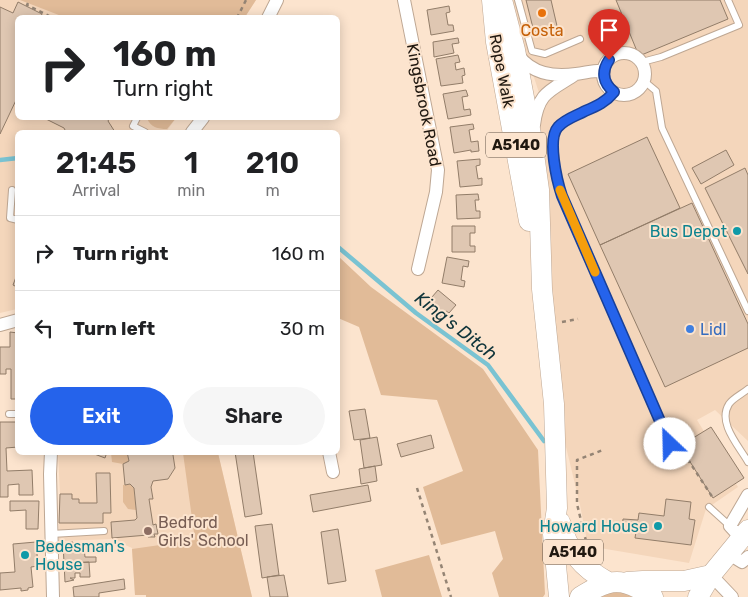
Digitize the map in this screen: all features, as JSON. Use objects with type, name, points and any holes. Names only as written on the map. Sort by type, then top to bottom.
[{"type":"main road","name":"Rope Walk","points":[[492,0],[496,42],[542,289]]},
{"type":"main road","name":"Rope Walk","points":[[502,0],[515,50],[532,140],[539,190],[542,289],[554,404],[557,508],[553,534],[559,597]]},
{"type":"main road","name":"Rope Walk","points":[[557,508],[568,546],[582,563],[595,575],[653,597]]},
{"type":"main road","points":[[698,597],[711,575],[739,537]]},
{"type":"main road","points":[[580,597],[594,588],[617,582],[684,581],[711,575]]},
{"type":"street","points":[[270,15],[277,0]]},
{"type":"street","name":"Kingsbrook Road","points":[[404,0],[438,170],[436,192],[418,269]]},
{"type":"street","points":[[515,50],[521,60],[536,71],[548,74],[604,71]]},
{"type":"street","points":[[620,54],[632,54],[642,62],[644,81],[632,93],[614,92],[606,83],[604,71],[609,60],[620,54]]},
{"type":"street","points":[[532,140],[535,115],[539,102],[549,92],[576,74]]},
{"type":"street","points":[[194,130],[201,120]]},
{"type":"street","points":[[0,326],[15,321]]},
{"type":"street","points":[[51,455],[52,597]]},
{"type":"street","points":[[329,455],[332,472]]},
{"type":"street","points":[[739,537],[748,496]]},
{"type":"street","points":[[711,575],[732,597]]},
{"type":"lane","points":[[518,0],[532,51],[545,54],[580,39]]},
{"type":"lane","points":[[642,62],[661,57],[739,25],[728,0]]},
{"type":"lane","points":[[644,81],[656,91],[662,128],[748,311]]},
{"type":"lane","points":[[614,92],[604,103],[564,121],[555,131],[553,138],[557,178],[565,204],[670,444]]},
{"type":"lane","points":[[136,120],[132,126],[141,130]]},
{"type":"lane","points":[[12,190],[10,218],[15,219]]},
{"type":"lane","points":[[748,389],[730,403],[725,414],[726,424],[748,462]]},
{"type":"lane","points":[[10,414],[15,414]]},
{"type":"lane","points":[[710,508],[739,537]]},
{"type":"lane","points":[[50,534],[104,531]]},
{"type":"path","points":[[238,15],[246,0]]},
{"type":"path","points":[[28,3],[27,5],[47,15]]},
{"type":"path","points":[[670,444],[679,445],[739,537]]},
{"type":"path","points":[[582,563],[590,553],[577,504],[577,460],[603,450]]},
{"type":"path","points":[[417,488],[451,597]]},
{"type":"shaded area","points":[[0,0],[256,0],[246,15],[15,15],[15,120],[175,120],[167,130],[15,130],[15,309],[0,313]]},
{"type":"shaded area","points":[[20,0],[256,0],[246,15],[59,15]]},
{"type":"shaded area","points":[[511,0],[748,0],[748,441],[715,410],[697,420],[738,487],[706,509],[689,563],[588,546],[560,422],[540,131],[543,105],[529,62],[523,53]]},
{"type":"shaded area","points":[[148,120],[174,120],[167,129],[160,129],[150,124]]},
{"type":"shaded area","points":[[340,258],[371,287],[483,369],[538,450],[545,594],[543,597],[499,597],[492,573],[503,559],[495,531],[441,545],[423,487],[463,471],[437,400],[381,395],[359,327],[340,319]]},
{"type":"shaded area","name":"Bedford Girls' School","points":[[58,455],[218,455],[252,597],[146,597],[146,595],[135,595],[132,548],[112,539],[59,541]]},
{"type":"shaded area","points":[[111,455],[128,455],[129,461],[123,464],[112,462]]},
{"type":"shaded area","points":[[183,455],[218,455],[252,597],[146,597],[146,595],[135,595],[132,549],[195,540]]},
{"type":"shaded area","points":[[130,484],[134,488],[136,510],[128,509],[123,502],[123,485]]},
{"type":"shaded area","points":[[429,555],[442,597],[382,597],[375,570]]},
{"type":"shaded area","points":[[609,592],[628,593],[637,597],[596,597]]},
{"type":"building","name":"Costa","points":[[526,0],[551,0],[557,26],[534,32]]},
{"type":"building","points":[[616,0],[720,0],[728,19],[639,56]]},
{"type":"building","points":[[18,2],[42,14],[15,15],[15,102],[0,134],[0,7],[13,13]]},
{"type":"building","points":[[449,6],[450,12],[446,13],[448,25],[453,25],[454,31],[431,35],[427,10]]},
{"type":"building","points":[[458,38],[459,43],[452,44],[454,53],[434,57],[433,42]]},
{"type":"building","points":[[458,55],[460,62],[455,63],[456,70],[464,68],[463,83],[441,86],[436,59]]},
{"type":"building","points":[[466,90],[468,96],[462,97],[464,110],[470,109],[471,115],[448,119],[443,94]]},
{"type":"building","points":[[48,120],[108,120],[114,130],[65,130]]},
{"type":"building","points":[[473,124],[474,129],[469,130],[471,142],[478,141],[479,151],[471,152],[471,150],[454,153],[450,127]]},
{"type":"building","points":[[647,137],[680,208],[600,245],[568,174]]},
{"type":"building","points":[[726,150],[734,165],[701,184],[692,168]]},
{"type":"building","points":[[480,159],[480,165],[476,166],[478,179],[482,178],[482,185],[460,187],[457,161]]},
{"type":"building","name":"Bus Depot","points":[[745,168],[748,175],[748,274],[705,188]]},
{"type":"building","points":[[478,194],[479,200],[475,200],[476,211],[480,211],[480,218],[457,219],[456,195]]},
{"type":"building","points":[[692,203],[748,324],[748,348],[665,387],[600,245]]},
{"type":"building","points":[[452,226],[475,226],[475,233],[470,233],[470,246],[475,246],[475,252],[452,252]]},
{"type":"building","points":[[447,257],[469,261],[468,267],[463,266],[461,280],[465,281],[464,287],[442,283]]},
{"type":"building","points":[[438,290],[456,305],[449,313],[446,311],[441,317],[426,304]]},
{"type":"building","points":[[10,332],[15,333],[15,399],[11,399],[11,369],[6,369],[6,374],[0,374],[0,347],[10,347]]},
{"type":"building","points":[[365,409],[370,438],[354,440],[349,411]]},
{"type":"building","points":[[0,422],[15,422],[15,447],[6,448],[7,471],[32,470],[33,495],[19,495],[19,484],[8,485],[8,497],[0,497]]},
{"type":"building","points":[[711,427],[744,478],[713,498],[680,446]]},
{"type":"building","points":[[431,435],[434,448],[401,457],[397,444]]},
{"type":"building","points":[[377,437],[382,465],[364,468],[360,440]]},
{"type":"building","points":[[128,455],[173,455],[175,468],[168,479],[153,481],[151,487],[153,499],[149,499],[153,525],[156,524],[158,534],[154,534],[155,537],[148,537],[148,535],[112,538],[111,522],[135,520],[137,518],[134,488],[130,484],[125,485],[123,464],[129,461]]},
{"type":"building","points":[[235,455],[253,455],[262,514],[245,517]]},
{"type":"building","points":[[375,466],[377,481],[361,484],[359,469]]},
{"type":"building","points":[[96,473],[110,473],[111,513],[103,513],[103,523],[59,523],[60,494],[72,494],[72,499],[79,499],[79,503],[97,503]]},
{"type":"building","points":[[368,485],[371,501],[313,512],[310,495]]},
{"type":"building","name":"Howard House","points":[[666,499],[691,502],[689,519],[695,520],[691,545],[635,538],[636,532],[622,531],[623,519],[638,520],[639,513],[664,516]]},
{"type":"building","points":[[10,501],[39,501],[38,529],[26,529],[26,510],[10,511]]},
{"type":"building","points":[[272,524],[279,575],[262,578],[255,526]]},
{"type":"building","points":[[338,529],[346,581],[328,584],[321,532]]},
{"type":"building","name":"Bedesman's House","points":[[36,542],[38,566],[31,567],[33,587],[21,591],[21,588],[0,590],[0,573],[15,572],[13,544]]},
{"type":"building","points":[[73,542],[74,548],[84,548],[85,557],[96,557],[96,562],[64,563],[63,543]]},
{"type":"building","points":[[89,562],[90,577],[80,577],[80,573],[75,573],[75,578],[70,578],[74,580],[65,582],[64,563]]},
{"type":"building","points":[[284,575],[288,597],[270,597],[267,577]]},
{"type":"building","points":[[124,579],[125,589],[99,593],[99,597],[74,597],[73,587]]},
{"type":"waterway","name":"King's Ditch","points":[[0,160],[15,158]]},
{"type":"waterway","name":"King's Ditch","points":[[340,249],[416,313],[488,365],[544,441]]},
{"type":"slow traffic","points":[[560,190],[595,272]]},
{"type":"place","name":"Costa","points":[[542,13]]},
{"type":"place","name":"Bus Depot","points":[[737,231]]},
{"type":"place","name":"Lidl","points":[[690,329]]},
{"type":"place","name":"Howard House","points":[[658,526]]},
{"type":"place","name":"Bedford Girls' School","points":[[148,531]]},
{"type":"place","name":"Bedesman's House","points":[[25,555]]},
{"type":"route","points":[[609,60],[604,71],[604,77],[609,88],[614,92],[604,103],[564,121],[555,131],[553,138],[557,178],[562,196],[670,444]]}]
